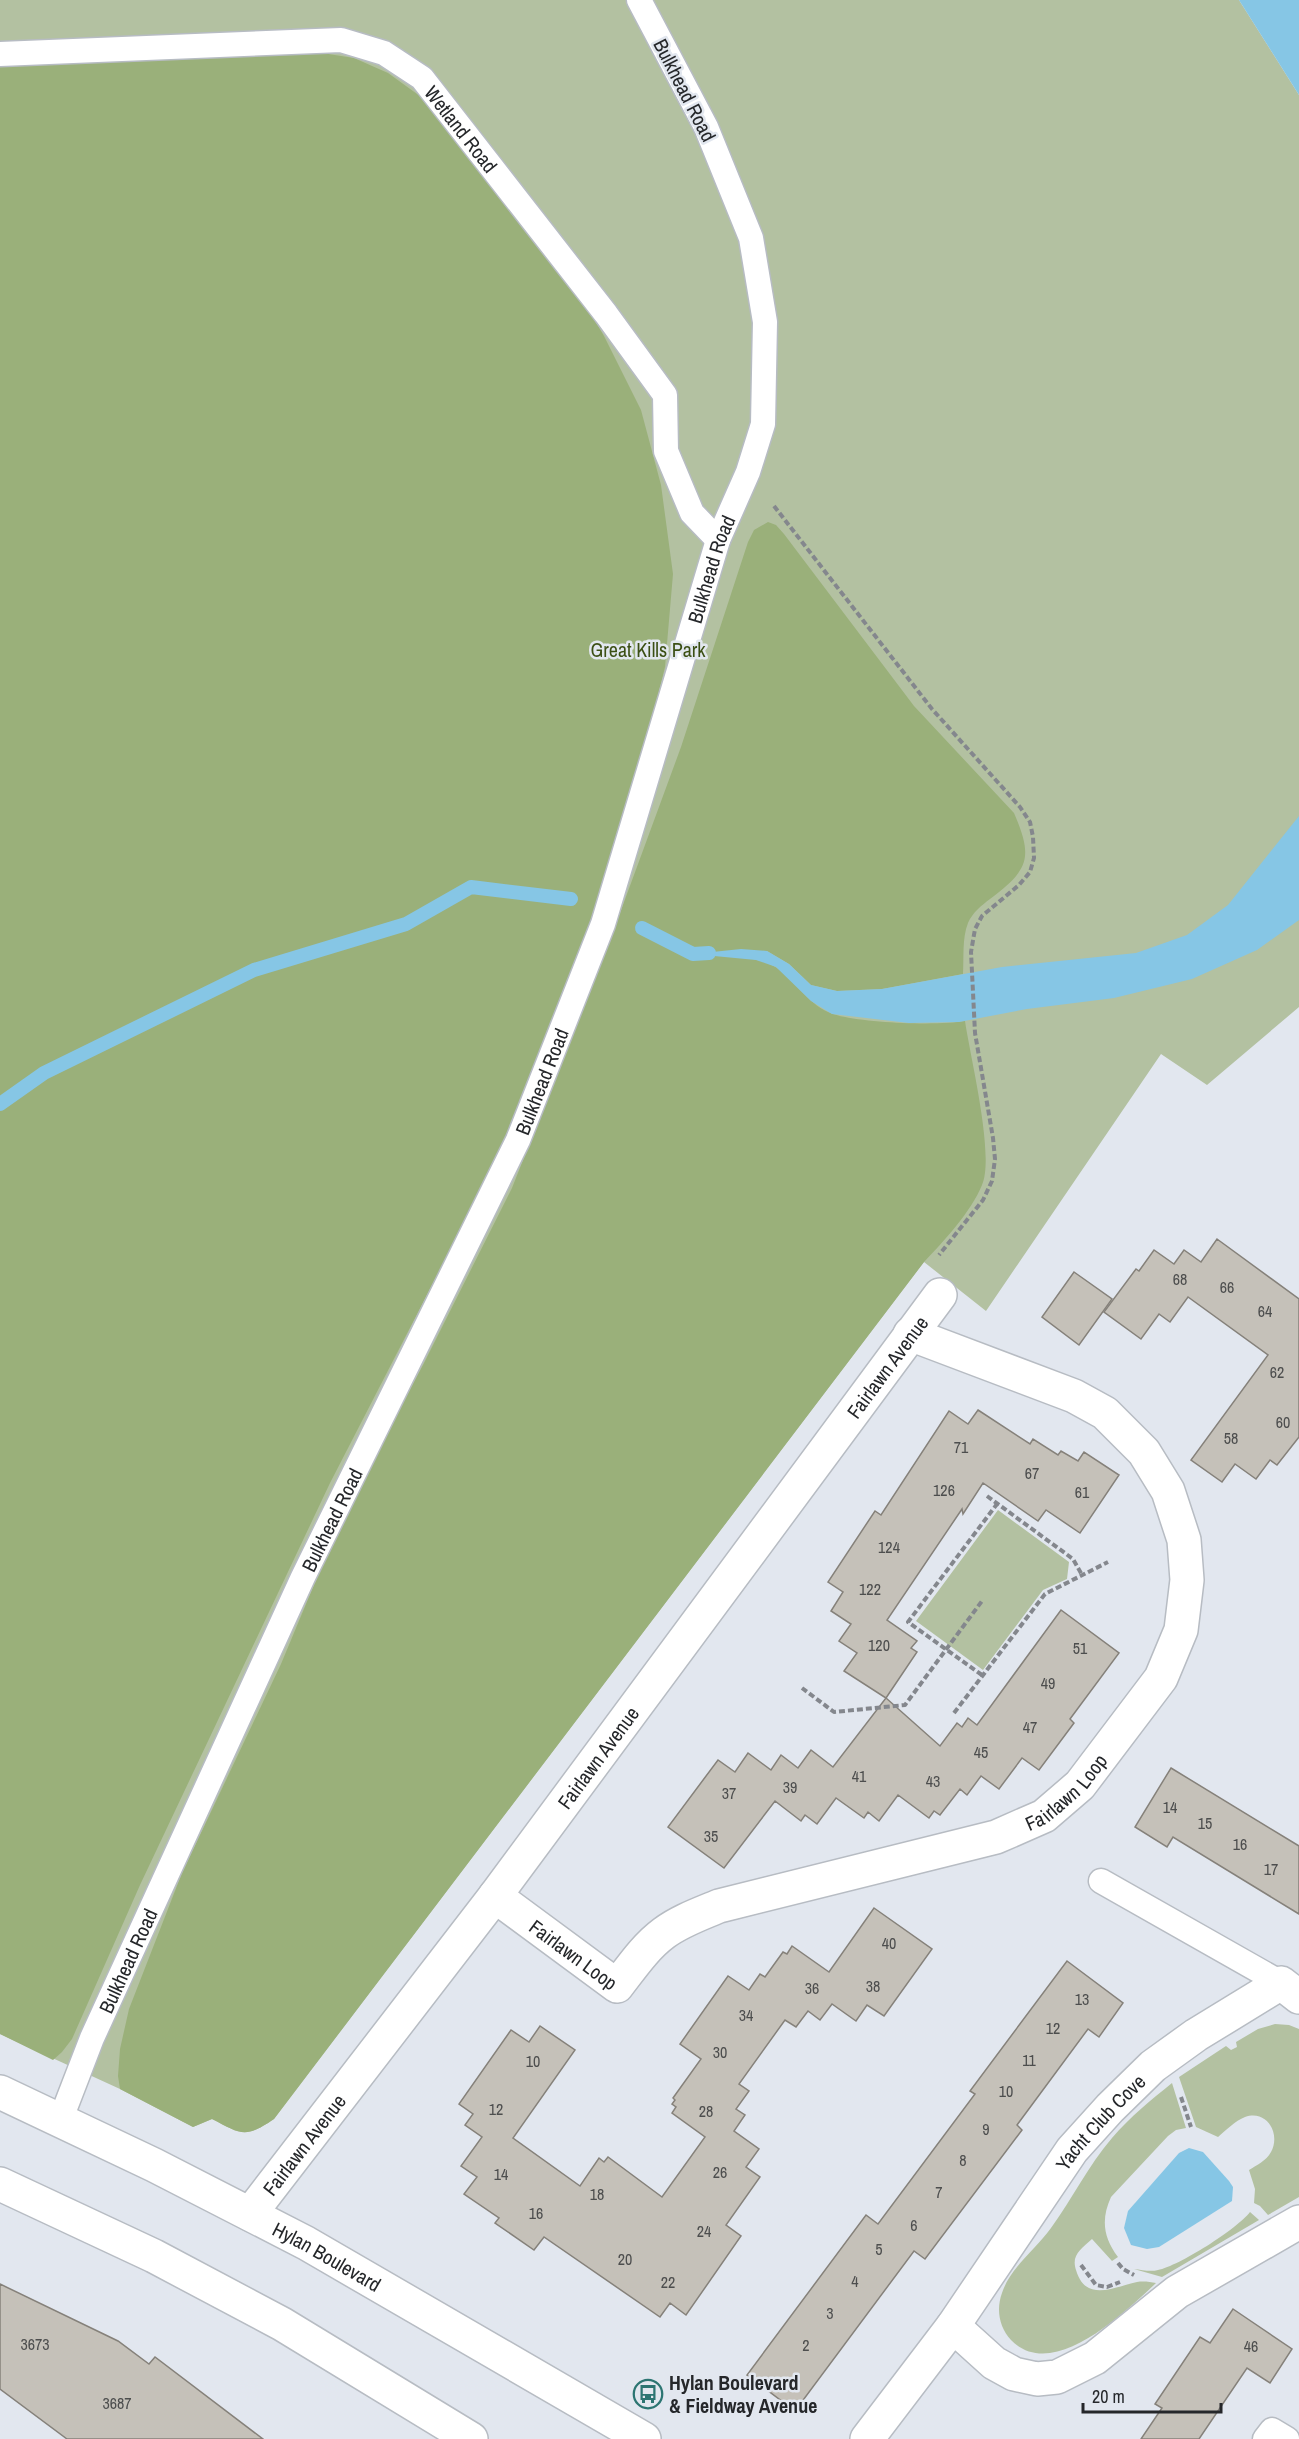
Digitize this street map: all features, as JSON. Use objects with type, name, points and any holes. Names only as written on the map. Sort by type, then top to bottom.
[{"type":"street","name":"Fairlawn Avenue","points":[[250,2214],[495,1896],[939,1294]]},
{"type":"street","name":"Fairlawn Loop","points":[[495,1896],[617,1986],[648,1948],[663,1934],[682,1922],[719,1906],[996,1837],[1044,1816],[1080,1785],[1161,1678],[1181,1630],[1187,1580],[1184,1540],[1168,1491],[1144,1452],[1105,1413],[1074,1396],[910,1334]]},
{"type":"street","name":"Yacht Club Cove","points":[[867,2439],[953,2326],[1072,2150],[1110,2108],[1153,2066],[1196,2035],[1290,1990]]},
{"type":"street","name":"Hylan Boulevard","points":[[0,2092],[250,2214],[378,2284],[644,2439]]},
{"type":"street","points":[[0,2184],[154,2256],[251,2307],[363,2371],[471,2439]]},
{"type":"street","points":[[953,2326],[994,2363],[1014,2374],[1037,2379],[1057,2377],[1095,2358],[1177,2292],[1299,2222]]},
{"type":"lane","name":"Bulkhead Road","points":[[60,2121],[97,2027],[303,1577],[518,1140],[603,924],[718,540],[748,472],[763,424],[765,322],[751,238],[706,127],[639,0]]},
{"type":"lane","name":"Wetland Road","points":[[0,54],[341,40],[384,52],[422,78],[599,305],[665,395],[666,451],[692,513],[718,540]]},
{"type":"lane","points":[[1101,1881],[1290,1990]]},
{"type":"lane","points":[[1265,2439],[1272,2430],[1287,2439]]},
{"type":"path","points":[[748,472],[933,709],[1020,807],[1030,822],[1034,858],[1030,872],[1019,885],[982,916],[975,929],[971,952],[975,1033],[995,1159],[992,1181],[983,1200],[936,1260]]},
{"type":"path","points":[[987,1496],[1073,1559],[1082,1575]]},
{"type":"path","points":[[982,1675],[909,1622],[997,1504]]},
{"type":"path","points":[[954,1713],[1045,1594],[1108,1562]]},
{"type":"path","points":[[802,1688],[834,1712],[905,1705],[982,1601]]},
{"type":"path","points":[[1179,2090],[1191,2127]]},
{"type":"path","points":[[1118,2263],[1123,2269],[1138,2276],[1130,2278]]},
{"type":"path","points":[[1081,2265],[1091,2280],[1101,2287],[1124,2281]]},
{"type":"green space","name":"Great Kills Park","points":[[0,0],[1239,0],[1299,95],[1299,1007],[1207,1085],[1161,1054],[986,1311],[924,1262],[274,2119],[249,2132],[237,2131],[212,2119],[193,2127],[120,2089],[0,2034]]},
{"type":"green space","points":[[309,51],[354,58],[388,73],[424,99],[568,274],[604,336],[641,410],[661,485],[673,574],[665,667],[642,760],[583,951],[514,1126],[330,1483],[140,1885],[72,2039],[53,2060],[0,2034],[0,61]]},
{"type":"green space","points":[[768,522],[776,525],[784,534],[914,706],[1014,813],[1024,842],[1024,862],[1013,880],[970,919],[965,935],[963,974],[882,989],[837,991],[811,985],[789,964],[767,951],[697,954],[738,957],[769,964],[777,968],[817,1005],[833,1014],[845,1017],[899,1023],[965,1021],[984,1130],[986,1152],[982,1185],[964,1216],[924,1262],[274,2119],[249,2132],[237,2131],[212,2119],[193,2127],[120,2089],[118,2076],[120,2049],[129,2009],[182,1873],[281,1664],[344,1513],[423,1365],[512,1188],[609,943],[681,747],[748,542],[754,530]]},
{"type":"green space","points":[[998,1510],[1069,1562],[1067,1579],[1043,1590],[983,1670],[916,1621]]},
{"type":"green space","points":[[1275,2024],[1289,2025],[1299,2029],[1299,2197],[1268,2215],[1254,2203],[1255,2189],[1249,2170],[1271,2152],[1274,2138],[1270,2125],[1266,2120],[1253,2115],[1234,2123],[1218,2137],[1196,2127],[1179,2077],[1226,2046],[1231,2050],[1237,2047],[1236,2042],[1258,2029]]},
{"type":"green space","points":[[1172,2083],[1186,2128],[1176,2130],[1168,2136],[1111,2197],[1106,2213],[1105,2228],[1109,2242],[1118,2257],[1112,2261],[1092,2239],[1078,2253],[1075,2260],[1076,2270],[1081,2280],[1087,2287],[1094,2290],[1111,2289],[1140,2282],[1156,2283],[1108,2325],[1088,2338],[1067,2349],[1047,2353],[1028,2351],[1011,2340],[1001,2324],[999,2305],[1006,2284],[1017,2267],[1051,2228],[1112,2138],[1133,2116]]},
{"type":"green space","points":[[1250,2212],[1259,2220],[1162,2277],[1134,2269],[1155,2271],[1179,2262],[1221,2237]]},
{"type":"water","points":[[1239,0],[1299,0],[1299,95]]},
{"type":"water","points":[[1299,816],[1299,920],[1257,950],[1192,979],[1114,998],[1027,1009],[959,1022],[909,1023],[832,1014],[811,1001],[776,967],[756,960],[693,954],[741,949],[767,951],[789,964],[811,985],[837,991],[882,989],[1002,967],[1136,953],[1187,935],[1228,905]]},
{"type":"water","points":[[1189,2148],[1203,2152],[1229,2181],[1233,2187],[1232,2201],[1159,2247],[1147,2249],[1131,2245],[1124,2228],[1128,2211],[1179,2153]]},
{"type":"building","points":[[1217,1239],[1299,1299],[1299,1437],[1277,1465],[1270,1460],[1256,1479],[1235,1464],[1222,1482],[1191,1460],[1268,1355],[1188,1297],[1170,1322],[1159,1314],[1141,1339],[1104,1312],[1136,1269],[1139,1271],[1154,1250],[1174,1264],[1184,1250],[1201,1262]]},
{"type":"building","points":[[1074,1272],[1112,1299],[1079,1345],[1042,1317]]},
{"type":"building","points":[[978,1410],[1030,1444],[1033,1439],[1058,1455],[1061,1451],[1078,1461],[1084,1452],[1119,1475],[1080,1533],[1046,1510],[1038,1521],[983,1483],[963,1514],[962,1509],[887,1620],[917,1641],[911,1648],[917,1652],[886,1698],[844,1671],[857,1653],[839,1641],[851,1624],[831,1611],[843,1592],[828,1582],[875,1511],[881,1515],[949,1411],[968,1424]]},
{"type":"building","points":[[1061,1610],[1119,1653],[1070,1719],[1074,1723],[1039,1770],[1022,1758],[999,1789],[981,1776],[967,1795],[960,1789],[940,1815],[934,1811],[929,1818],[898,1795],[879,1821],[868,1812],[864,1818],[836,1798],[817,1824],[805,1815],[801,1821],[775,1801],[724,1868],[668,1827],[718,1760],[735,1772],[748,1753],[771,1770],[781,1755],[798,1768],[811,1750],[833,1767],[886,1698],[940,1746],[957,1723],[962,1727],[968,1718],[977,1725]]},
{"type":"building","points":[[1171,1768],[1299,1846],[1299,1914],[1173,1837],[1167,1847],[1135,1827]]},
{"type":"building","points":[[874,1908],[932,1949],[884,2016],[867,2005],[856,2021],[832,2004],[820,2020],[808,2011],[796,2027],[785,2020],[739,2084],[749,2091],[736,2109],[745,2115],[734,2131],[759,2149],[746,2167],[760,2177],[726,2225],[741,2236],[686,2315],[670,2303],[660,2317],[544,2237],[534,2250],[495,2223],[499,2218],[464,2194],[477,2177],[461,2166],[482,2137],[465,2125],[473,2114],[459,2104],[511,2030],[529,2042],[540,2026],[575,2050],[513,2138],[580,2186],[599,2158],[604,2162],[608,2157],[662,2197],[705,2137],[672,2113],[676,2107],[672,2104],[675,2100],[673,2098],[701,2059],[680,2044],[728,1976],[749,1990],[760,1974],[765,1977],[783,1952],[787,1954],[792,1946],[829,1972]]},
{"type":"building","points":[[1067,1961],[1123,2003],[1099,2037],[1088,2029],[1017,2125],[1022,2130],[925,2259],[914,2251],[795,2411],[747,2375],[866,2215],[878,2224],[975,2094],[970,2091]]},
{"type":"building","points":[[0,2284],[118,2341],[149,2364],[155,2357],[263,2439],[67,2439],[0,2389]]},
{"type":"building","points":[[1233,2309],[1292,2349],[1270,2383],[1247,2368],[1199,2439],[1141,2439],[1162,2408],[1155,2404],[1200,2337],[1210,2343]]},
{"type":"waterway","points":[[0,1104],[44,1073],[254,970],[406,924],[471,887],[571,899]]},
{"type":"waterway","points":[[642,928],[693,954],[709,953]]},
{"type":"place","name":"Hylan Boulevard & Fieldway Avenue","points":[[648,2394]]}]
